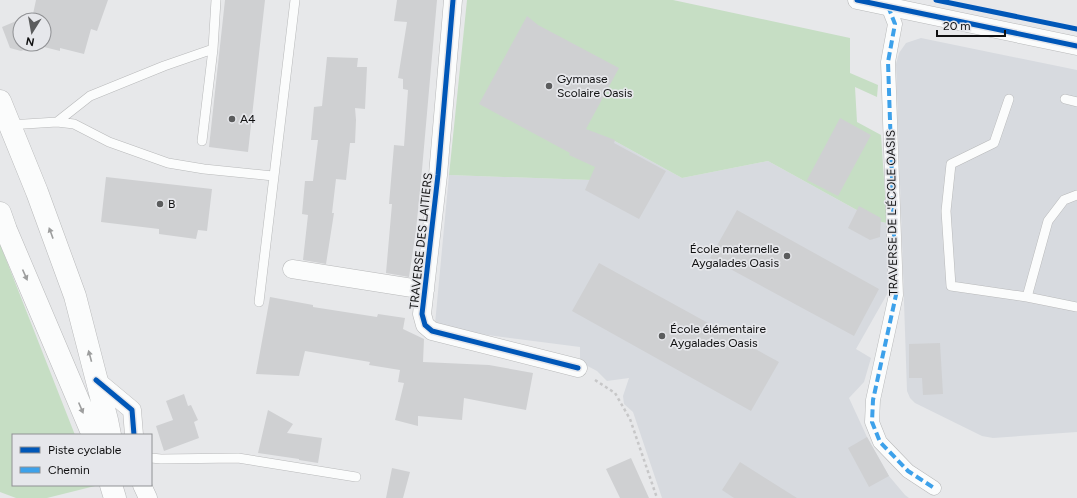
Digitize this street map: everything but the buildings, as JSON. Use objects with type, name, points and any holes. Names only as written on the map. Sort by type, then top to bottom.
[{"type":"main road","points":[[0,101],[5,126],[37,192],[74,296],[108,420],[110,434]]},
{"type":"main road","points":[[0,213],[93,434]]},
{"type":"main road","points":[[111,486],[115,498]]},
{"type":"main road","points":[[118,486],[120,498]]},
{"type":"street","name":"TRAVERSE DES LAITIERS","points":[[453,0],[438,175],[422,314],[425,325],[432,331],[578,368]]},
{"type":"street","points":[[857,0],[1077,46]]},
{"type":"street","name":"TRAVERSE DE L'ÉCOLE OASIS","points":[[888,6],[895,24],[888,62],[896,295],[874,400],[872,422],[880,442],[908,471],[934,488]]},
{"type":"street","points":[[292,269],[425,290]]},
{"type":"street","points":[[96,380],[132,410],[134,434]]},
{"type":"street","points":[[142,486],[148,498]]},
{"type":"lane","points":[[202,141],[213,49],[216,0]]},
{"type":"lane","points":[[258,302],[295,0]]},
{"type":"lane","points":[[57,122],[90,96],[164,66],[213,49]]},
{"type":"lane","points":[[1065,99],[1077,102]]},
{"type":"lane","points":[[1008,100],[994,144],[951,164],[946,211],[950,286],[1027,297],[1077,307]]},
{"type":"lane","points":[[5,126],[57,122],[74,124],[108,142],[168,163],[204,169],[273,176]]},
{"type":"lane","points":[[1027,297],[1048,221],[1064,200],[1077,195]]},
{"type":"lane","points":[[152,458],[238,458],[356,477]]},
{"type":"path","points":[[578,368],[615,393],[630,419],[657,498]]},
{"type":"shaded area","points":[[921,38],[1077,70],[1077,432],[993,438],[982,436],[915,403],[910,398],[907,391],[896,64],[899,53],[906,43]]},
{"type":"shaded area","name":"École élémentaire Aygalades Oasis","points":[[613,140],[682,178],[768,161],[877,221],[887,223],[890,289],[856,349],[871,358],[864,382],[849,398],[867,437],[889,476],[909,498],[662,498],[633,412],[624,404],[623,396],[629,378],[607,381],[597,371],[580,362],[580,347],[457,331],[435,324],[449,175],[591,180]]},
{"type":"green space","points":[[467,0],[673,0],[850,38],[850,73],[878,85],[877,97],[855,87],[857,122],[881,135],[887,223],[877,221],[768,161],[682,178],[613,140],[591,180],[449,175]]},
{"type":"green space","points":[[0,244],[75,434],[12,434],[12,486],[95,486],[47,498],[16,498],[0,492]]},
{"type":"marked path","points":[[888,6],[895,24],[888,62],[896,295],[873,400],[872,422],[880,442],[908,471],[934,488]]},
{"type":"cycle path","points":[[453,0],[438,175],[422,314],[425,325],[432,331],[578,368]]},
{"type":"cycle path","points":[[857,0],[1077,46]]},
{"type":"cycle path","points":[[936,0],[1077,29]]},
{"type":"cycle path","points":[[96,380],[132,410],[134,434]]},
{"type":"place","name":"Gymnase Scolaire Oasis","points":[[549,86]]},
{"type":"place","name":"A4","points":[[232,119]]},
{"type":"place","name":"B","points":[[160,204]]},
{"type":"place","name":"École maternelle Aygalades Oasis","points":[[787,256]]},
{"type":"place","name":"École élémentaire Aygalades Oasis","points":[[662,336]]}]
